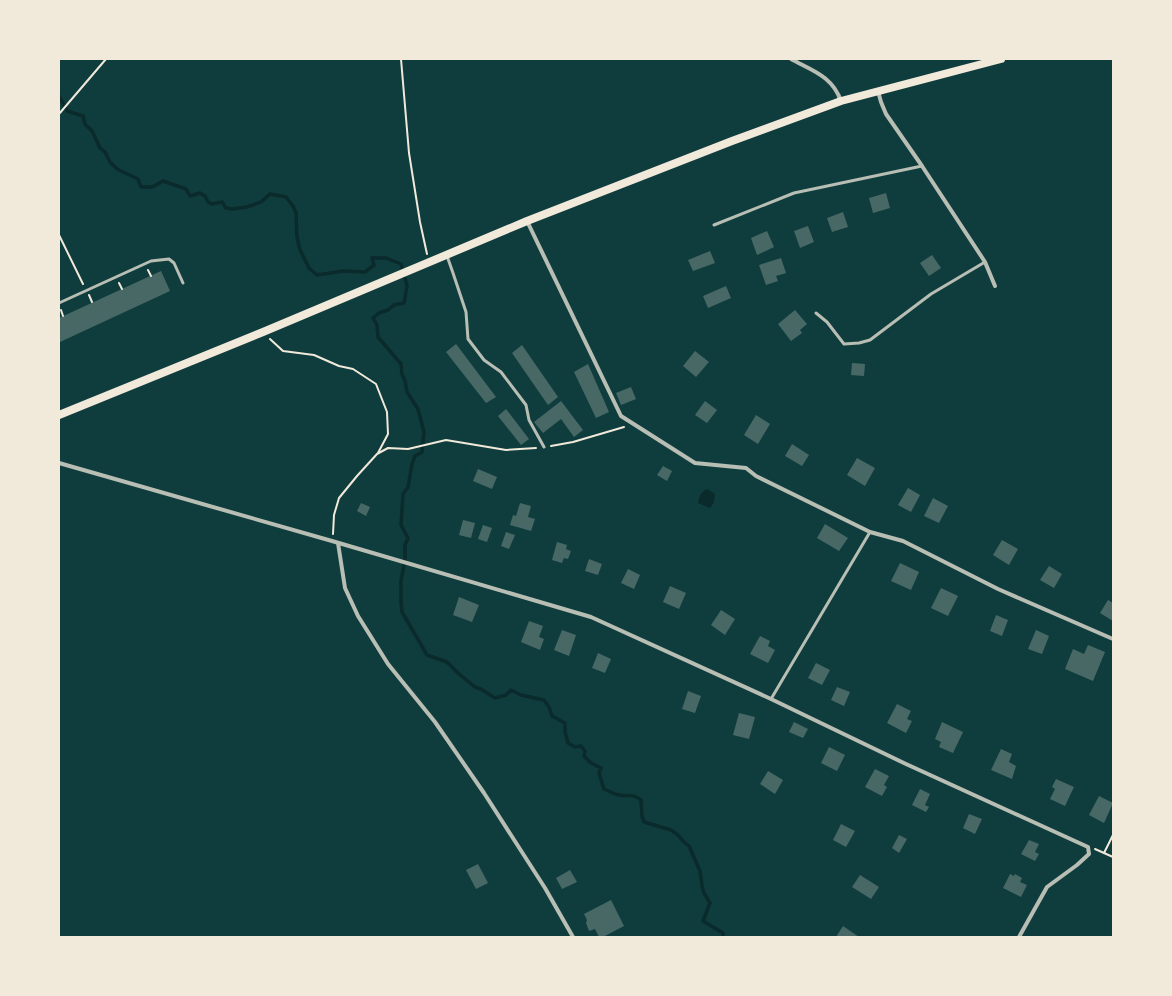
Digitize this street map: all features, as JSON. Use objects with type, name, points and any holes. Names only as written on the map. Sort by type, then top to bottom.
[{"type":"main road","points":[[59,415],[429,264],[527,221],[732,141],[841,101],[1002,59]]},
{"type":"street","points":[[791,59],[825,78],[833,85],[841,101]]},
{"type":"street","points":[[877,91],[880,102],[886,114],[986,262],[995,286]]},
{"type":"street","points":[[527,221],[620,416],[695,463],[746,468],[756,476],[870,532],[903,540],[998,589],[1113,639]]},
{"type":"street","points":[[59,463],[591,617],[771,699],[906,764],[1088,846],[1088,854],[1048,887],[1019,937]]},
{"type":"street","points":[[338,543],[345,588],[358,616],[388,664],[435,722],[484,794],[545,888],[573,937]]},
{"type":"lane","points":[[714,225],[794,194],[922,166]]},
{"type":"lane","points":[[447,256],[466,312],[468,339],[484,360],[501,372],[526,405],[529,420],[544,447]]},
{"type":"lane","points":[[59,305],[87,290],[151,261],[169,259],[174,263],[183,283]]},
{"type":"lane","points":[[816,313],[827,322],[844,344],[859,343],[870,340],[931,294],[986,262]]},
{"type":"lane","points":[[771,699],[870,532]]},
{"type":"path","points":[[59,114],[106,59]]},
{"type":"path","points":[[400,59],[409,153],[420,222],[429,264]]},
{"type":"path","points":[[59,235],[87,290]]},
{"type":"path","points":[[59,305],[64,316]]},
{"type":"path","points":[[263,332],[283,351],[314,355],[339,366],[353,369],[376,384],[387,412],[388,434],[377,454],[339,498],[334,516],[332,542]]},
{"type":"path","points":[[377,454],[388,448],[408,449],[446,440],[506,450],[544,447],[573,442],[632,424]]},
{"type":"path","points":[[1104,853],[1113,835]]},
{"type":"path","points":[[1088,846],[1113,857]]},
{"type":"water","points":[[707,489],[715,494],[714,502],[710,508],[698,503],[701,494]]},
{"type":"building","points":[[886,193],[890,208],[873,213],[869,198]]},
{"type":"building","points":[[843,212],[848,227],[832,232],[827,218]]},
{"type":"building","points":[[808,226],[814,242],[800,248],[794,231]]},
{"type":"building","points":[[767,231],[774,247],[757,255],[751,238]]},
{"type":"building","points":[[710,251],[715,263],[693,271],[688,260]]},
{"type":"building","points":[[932,255],[941,268],[929,276],[920,263]]},
{"type":"building","points":[[781,258],[786,273],[776,276],[778,281],[766,285],[759,265]]},
{"type":"building","points":[[161,271],[170,291],[60,342],[59,318]]},
{"type":"building","points":[[726,286],[731,298],[708,308],[703,296]]},
{"type":"building","points":[[795,310],[807,324],[800,330],[802,333],[791,341],[778,324]]},
{"type":"building","points":[[456,344],[496,397],[486,403],[446,352]]},
{"type":"building","points":[[522,345],[558,397],[548,405],[512,353]]},
{"type":"building","points":[[695,351],[709,362],[696,377],[683,366]]},
{"type":"building","points":[[852,363],[865,364],[864,376],[851,375]]},
{"type":"building","points":[[588,364],[609,412],[596,418],[574,372]]},
{"type":"building","points":[[631,387],[636,399],[621,405],[616,393]]},
{"type":"building","points":[[561,401],[583,430],[574,437],[561,419],[543,433],[534,422]]},
{"type":"building","points":[[705,401],[717,410],[707,423],[695,415]]},
{"type":"building","points":[[506,409],[529,439],[521,445],[498,416]]},
{"type":"building","points":[[756,415],[770,424],[758,444],[744,435]]},
{"type":"building","points":[[792,444],[809,455],[802,466],[785,456]]},
{"type":"building","points":[[857,458],[875,468],[865,486],[847,475]]},
{"type":"building","points":[[663,466],[672,471],[667,481],[657,475]]},
{"type":"building","points":[[478,469],[497,477],[492,489],[473,481]]},
{"type":"building","points":[[908,488],[920,495],[911,512],[898,505]]},
{"type":"building","points":[[933,498],[948,506],[939,523],[924,516]]},
{"type":"building","points":[[361,503],[370,507],[366,516],[357,511]]},
{"type":"building","points":[[520,503],[531,506],[528,517],[535,519],[531,531],[510,525],[513,515],[516,516]]},
{"type":"building","points":[[463,520],[475,523],[471,538],[459,535]]},
{"type":"building","points":[[825,524],[848,538],[839,551],[817,538]]},
{"type":"building","points":[[483,525],[492,528],[487,542],[478,539]]},
{"type":"building","points":[[506,532],[515,535],[509,549],[501,546]]},
{"type":"building","points":[[1002,540],[1018,549],[1009,565],[993,555]]},
{"type":"building","points":[[557,542],[567,545],[566,549],[571,551],[568,559],[564,558],[562,563],[552,560]]},
{"type":"building","points":[[589,559],[602,564],[598,575],[585,571]]},
{"type":"building","points":[[900,563],[919,572],[911,590],[891,581]]},
{"type":"building","points":[[1049,566],[1062,574],[1054,588],[1040,580]]},
{"type":"building","points":[[628,569],[640,575],[634,589],[621,583]]},
{"type":"building","points":[[670,586],[686,593],[679,609],[663,602]]},
{"type":"building","points":[[941,588],[958,596],[948,616],[931,608]]},
{"type":"building","points":[[459,597],[479,605],[472,622],[453,615]]},
{"type":"building","points":[[1108,600],[1113,603],[1113,621],[1100,613]]},
{"type":"building","points":[[721,610],[735,619],[725,635],[711,625]]},
{"type":"building","points":[[996,615],[1008,620],[1002,636],[990,631]]},
{"type":"building","points":[[529,621],[543,626],[539,637],[544,639],[540,650],[521,642]]},
{"type":"building","points":[[562,630],[576,635],[569,656],[554,650]]},
{"type":"building","points":[[1036,630],[1049,636],[1042,654],[1028,649]]},
{"type":"building","points":[[760,636],[770,641],[768,646],[775,650],[768,663],[750,654]]},
{"type":"building","points":[[1088,645],[1105,652],[1093,681],[1065,669],[1073,649],[1084,654]]},
{"type":"building","points":[[598,653],[611,659],[605,673],[592,668]]},
{"type":"building","points":[[816,663],[830,670],[822,685],[808,678]]},
{"type":"building","points":[[837,687],[850,692],[844,706],[831,700]]},
{"type":"building","points":[[688,691],[701,696],[695,713],[682,709]]},
{"type":"building","points":[[897,704],[911,711],[907,719],[912,721],[906,733],[887,723]]},
{"type":"building","points":[[739,713],[755,717],[749,739],[733,735]]},
{"type":"building","points":[[794,722],[808,729],[803,738],[789,732]]},
{"type":"building","points":[[942,722],[963,732],[953,753],[939,747],[941,742],[935,739]]},
{"type":"building","points":[[829,747],[845,755],[837,771],[821,763]]},
{"type":"building","points":[[1001,749],[1012,754],[1009,762],[1016,766],[1012,779],[991,770]]},
{"type":"building","points":[[875,769],[889,776],[884,785],[887,787],[882,796],[865,787]]},
{"type":"building","points":[[768,771],[783,780],[775,794],[760,784]]},
{"type":"building","points":[[1056,779],[1074,787],[1065,806],[1050,799],[1055,789],[1052,787]]},
{"type":"building","points":[[920,789],[930,794],[925,805],[929,807],[926,812],[912,805]]},
{"type":"building","points":[[1099,796],[1113,803],[1104,823],[1089,815]]},
{"type":"building","points":[[969,814],[982,819],[975,834],[963,828]]},
{"type":"building","points":[[841,824],[855,831],[846,847],[833,840]]},
{"type":"building","points":[[899,835],[907,839],[899,853],[892,848]]},
{"type":"building","points":[[1029,840],[1039,844],[1035,852],[1039,854],[1035,861],[1021,854]]},
{"type":"building","points":[[478,864],[488,883],[476,889],[466,870]]},
{"type":"building","points":[[570,870],[577,882],[562,889],[556,878]]},
{"type":"building","points":[[1010,874],[1014,876],[1015,874],[1022,878],[1020,882],[1027,885],[1021,897],[1003,888]]},
{"type":"building","points":[[860,875],[879,887],[871,899],[852,887]]},
{"type":"building","points":[[611,900],[624,926],[603,937],[599,937],[595,929],[589,931],[584,914]]},
{"type":"building","points":[[843,926],[859,937],[836,937]]},
{"type":"waterway","points":[[59,96],[67,111],[83,116],[85,124],[92,131],[100,148],[105,152],[110,162],[117,169],[138,179],[141,187],[152,187],[163,181],[186,189],[190,196],[200,193],[205,196],[208,202],[212,204],[222,202],[226,208],[232,209],[247,207],[261,202],[270,194],[286,197],[296,213],[297,237],[300,250],[309,268],[317,275],[343,271],[365,272],[374,265],[372,258],[386,258],[401,264],[407,286],[404,303],[394,305],[373,318],[377,325],[378,337],[401,364],[407,392],[418,409],[424,432],[422,452],[415,456],[408,487],[403,494],[401,525],[408,538],[405,545],[405,560],[401,581],[402,612],[427,655],[447,662],[475,687],[495,698],[506,695],[511,690],[521,695],[544,700],[549,707],[552,716],[565,723],[565,732],[568,743],[575,747],[581,746],[585,751],[584,756],[591,763],[601,768],[599,773],[604,789],[617,795],[633,796],[641,800],[644,822],[671,830],[689,846],[700,871],[704,893],[710,903],[703,921],[723,933],[723,937]]}]
